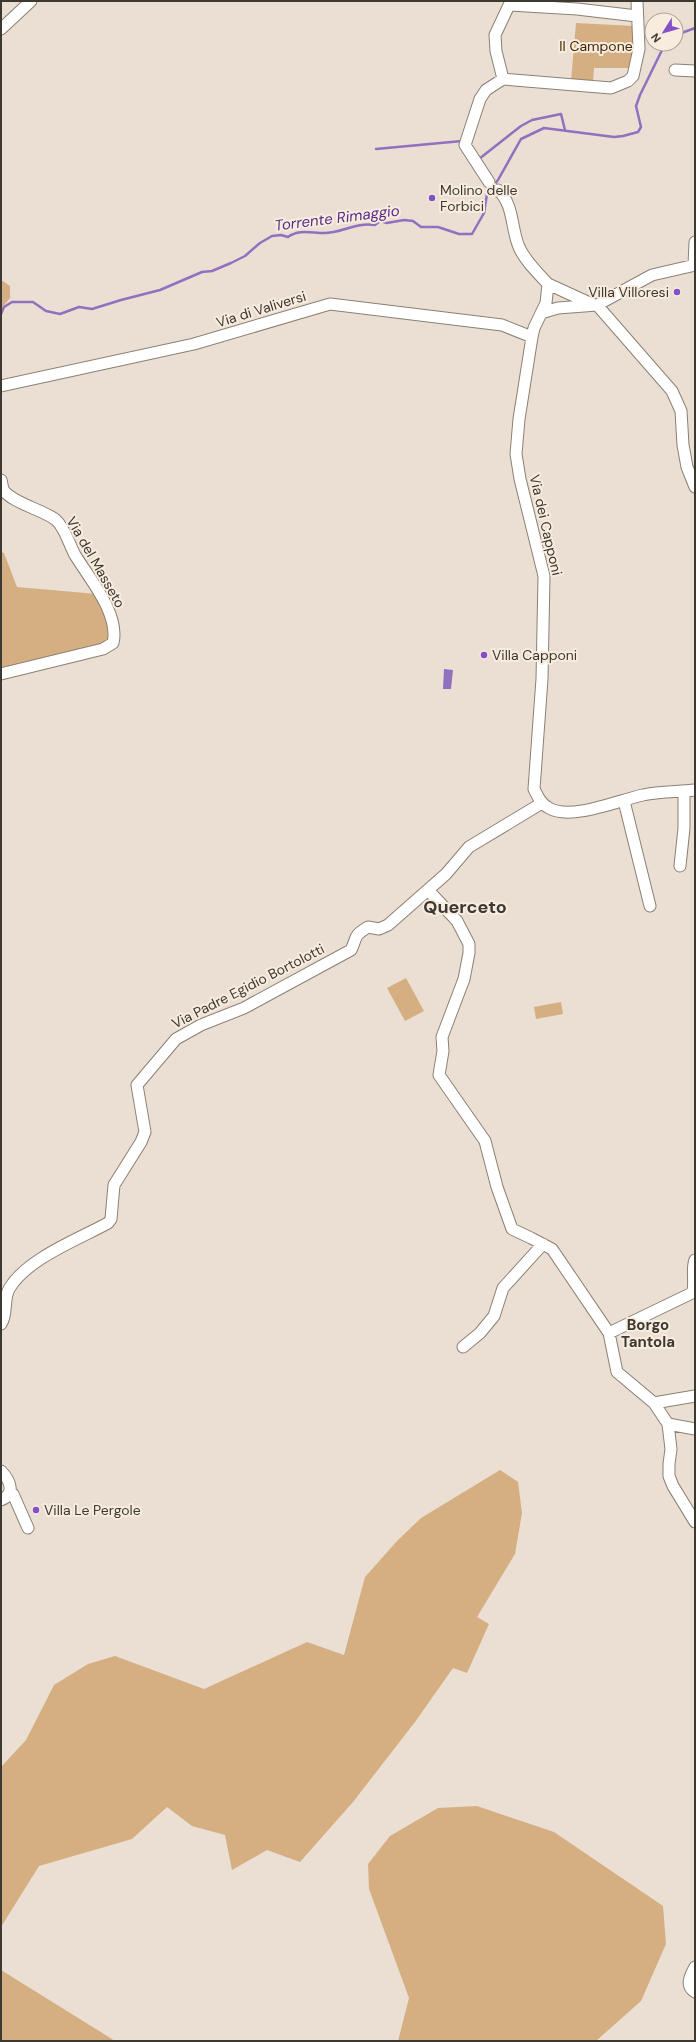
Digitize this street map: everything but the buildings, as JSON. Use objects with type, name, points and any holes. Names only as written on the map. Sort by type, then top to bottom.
[{"type":"street","points":[[1,29],[32,1]]},
{"type":"street","points":[[489,182],[465,146],[480,99],[486,90],[503,79],[611,88],[628,81],[633,76],[639,49],[636,1]]},
{"type":"street","points":[[503,79],[494,41],[495,30],[511,3],[637,16]]},
{"type":"street","points":[[675,70],[695,71]]},
{"type":"street","points":[[498,190],[504,195],[509,207],[519,248],[533,268],[548,284],[596,305],[672,391],[681,411],[682,445],[687,467],[695,487]]},
{"type":"street","points":[[543,308],[596,305],[652,275],[694,265],[695,242]]},
{"type":"street","name":"Via dei Capponi","points":[[542,803],[534,790],[542,679],[544,576],[520,479],[516,454],[519,419],[532,337],[534,328],[543,308],[548,284]]},
{"type":"street","name":"Via di Valiversi","points":[[1,386],[194,344],[330,304],[502,325],[532,337]]},
{"type":"street","name":"Via del Masseto","points":[[1,480],[3,489],[13,498],[53,518],[60,524],[76,556],[92,578],[115,630],[113,643],[103,649],[1,674]]},
{"type":"street","points":[[542,803],[550,809],[564,812],[580,811],[644,795],[689,791],[680,866]]},
{"type":"street","points":[[624,801],[650,906]]},
{"type":"street","name":"Via Padre Egidio Bortolotti","points":[[1,1324],[5,1316],[8,1292],[20,1276],[34,1264],[108,1223],[111,1219],[114,1185],[141,1142],[145,1132],[137,1085],[173,1041],[201,1025],[244,1008],[326,965],[351,950],[354,938],[360,932],[368,927],[379,930],[388,925],[429,891],[469,847],[542,803]]},
{"type":"street","points":[[429,891],[457,921],[469,944],[470,953],[464,979],[442,1037],[444,1051],[439,1075],[485,1141],[497,1187],[512,1229],[552,1250],[566,1268],[584,1298],[610,1333],[617,1372],[654,1403],[668,1424],[671,1449],[669,1464],[670,1476],[673,1486],[695,1522]]},
{"type":"street","points":[[463,1347],[480,1333],[494,1316],[504,1288],[543,1244]]},
{"type":"street","points":[[610,1333],[695,1296],[693,1266],[695,1260]]},
{"type":"street","points":[[654,1403],[695,1396]]},
{"type":"street","points":[[668,1424],[695,1429]]},
{"type":"street","points":[[1,1471],[10,1484],[10,1492],[13,1494],[28,1528]]},
{"type":"street","points":[[1,1500],[10,1492]]},
{"type":"street","points":[[695,1967],[689,1985],[690,1989],[695,1992]]},
{"type":"green space","name":"Il Campone","points":[[576,23],[634,26],[634,45],[630,68],[594,68],[593,82],[571,81]]},
{"type":"green space","points":[[3,281],[10,286],[10,298],[1,309],[1,282]]},
{"type":"green space","points":[[1,552],[4,553],[17,587],[97,594],[111,628],[111,639],[100,646],[1,671]]},
{"type":"green space","points":[[406,978],[424,1011],[405,1021],[387,988]]},
{"type":"green space","points":[[561,1002],[563,1014],[536,1019],[534,1007]]},
{"type":"green space","points":[[500,1470],[518,1482],[522,1513],[515,1554],[477,1617],[489,1624],[467,1673],[453,1668],[415,1722],[353,1802],[300,1862],[267,1850],[232,1870],[225,1835],[192,1826],[167,1807],[132,1839],[39,1866],[1,1927],[1,1767],[26,1740],[54,1685],[88,1664],[115,1656],[204,1689],[307,1642],[344,1655],[365,1577],[397,1541],[421,1518]]},
{"type":"green space","points":[[477,1806],[554,1832],[663,1906],[666,1944],[641,2001],[596,2041],[398,2041],[409,1998],[369,1889],[368,1864],[390,1836],[438,1808]]},
{"type":"green space","points":[[1,1970],[112,2039],[114,2041],[1,2041]]},
{"type":"shaded area","points":[[444,669],[453,670],[451,689],[443,689]]},
{"type":"waterway","name":"Torrente Rimaggio","points":[[684,32],[695,28]]},
{"type":"waterway","name":"Torrente Rimaggio","points":[[1,314],[4,307],[12,302],[33,302],[46,311],[60,314],[79,307],[92,309],[160,290],[202,272],[212,271],[231,263],[245,256],[260,243],[272,236],[281,235],[288,237],[301,232],[331,233],[355,226],[368,224],[375,225],[380,221],[387,223],[404,220],[413,221],[421,227],[438,227],[459,234],[472,234],[484,213],[487,194],[498,180],[521,139],[544,128],[614,137],[638,132],[641,127],[636,106],[661,52]]},
{"type":"waterway","points":[[479,159],[521,126],[532,120],[561,114],[565,130]]},
{"type":"waterway","points":[[376,149],[462,141]]},
{"type":"place","name":"Molino delle Forbici","points":[[432,198]]},
{"type":"place","name":"Villa Villoresi","points":[[677,292]]},
{"type":"place","name":"Villa Capponi","points":[[484,655]]},
{"type":"place","name":"Villa Le Pergole","points":[[36,1510]]},
{"type":"district","name":"Querceto","points":[[465,907]]},
{"type":"district","name":"Borgo Tantola","points":[[648,1334]]}]
